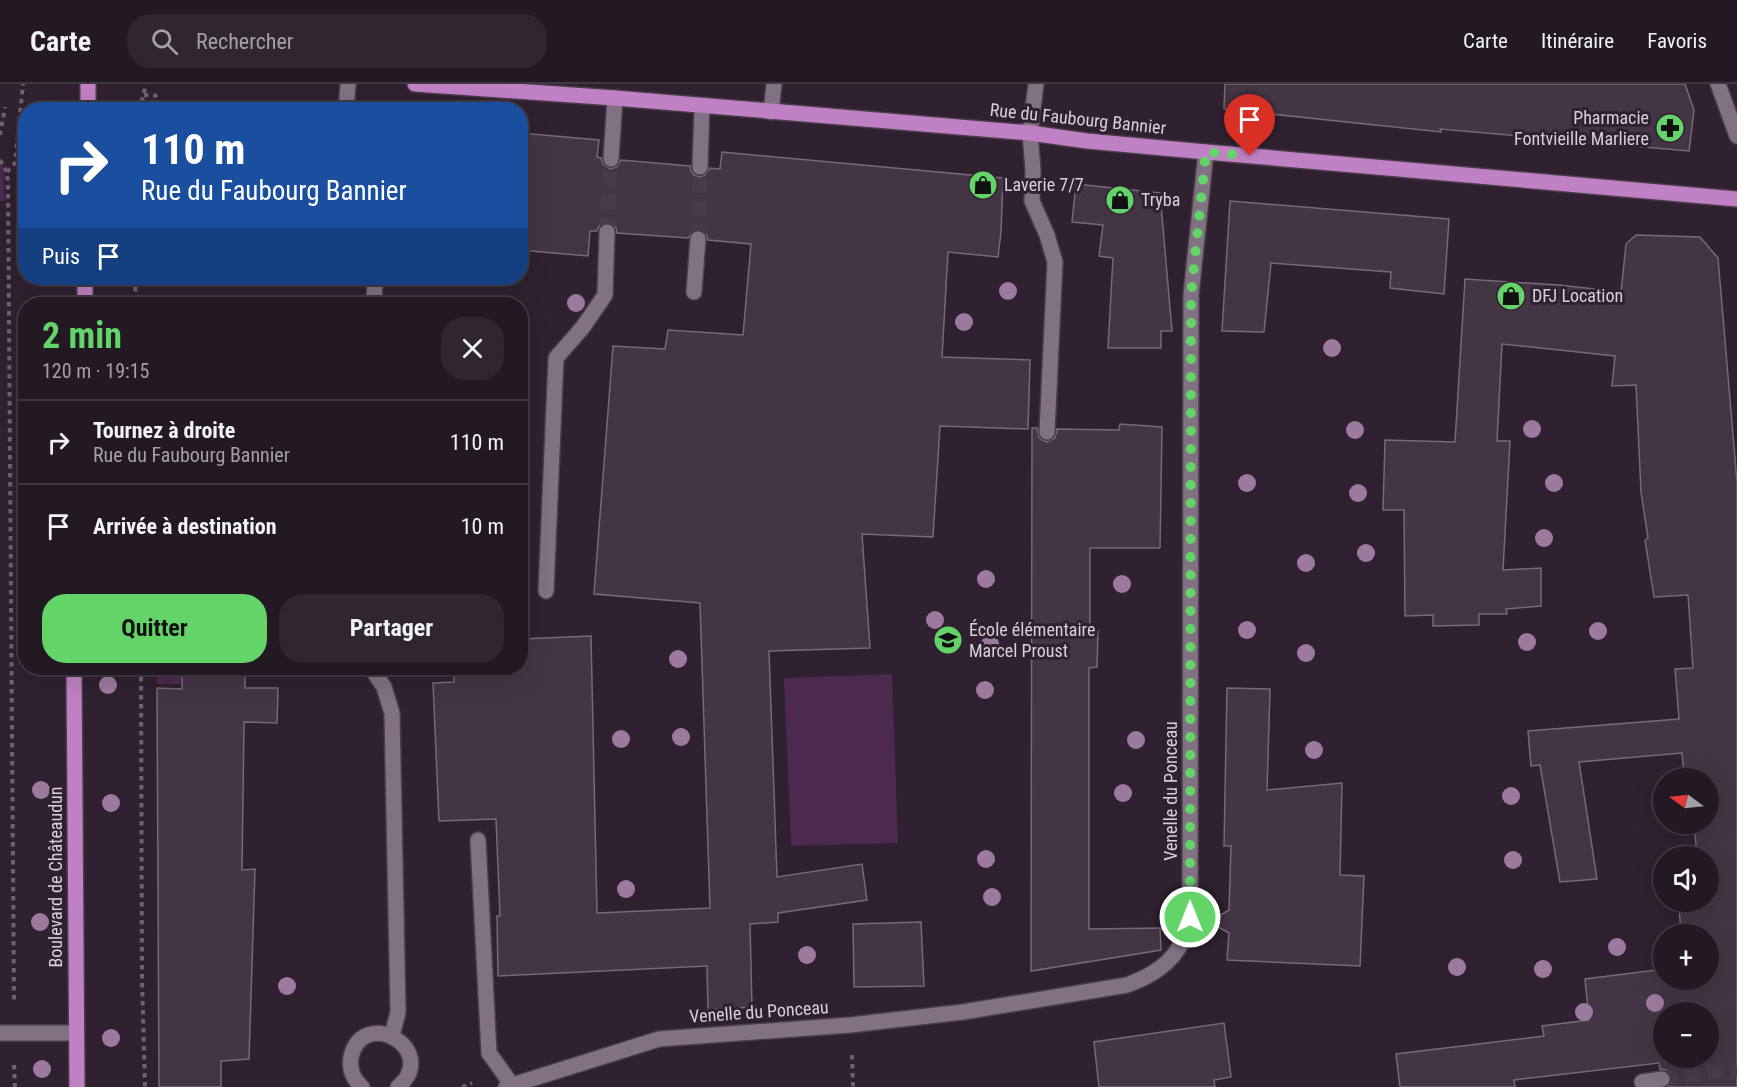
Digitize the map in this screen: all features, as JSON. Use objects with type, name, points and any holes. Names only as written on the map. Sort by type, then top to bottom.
[{"type":"main road","points":[[88,84],[88,102]]},
{"type":"main road","name":"Rue du Faubourg Bannier","points":[[416,84],[615,98],[1030,133],[1087,141],[1737,199]]},
{"type":"main road","name":"Boulevard de Châteaudun","points":[[74,675],[77,1087]]},
{"type":"street","points":[[347,102],[348,84]]},
{"type":"street","points":[[771,112],[774,84]]},
{"type":"street","points":[[1036,84],[1030,133],[1034,171],[1032,201],[1047,235],[1055,262],[1047,432]]},
{"type":"street","points":[[1718,84],[1737,136]]},
{"type":"street","points":[[611,159],[615,98]]},
{"type":"street","points":[[700,167],[702,106]]},
{"type":"street","name":"Venelle du Ponceau","points":[[509,1086],[659,1039],[850,1025],[963,1012],[1127,985],[1149,977],[1167,963],[1183,941],[1190,917],[1191,295],[1206,152]]},
{"type":"street","points":[[546,591],[556,358],[583,327],[605,295],[607,232]]},
{"type":"street","points":[[694,292],[698,239]]},
{"type":"street","points":[[376,675],[384,687],[392,713],[398,1012],[392,1036]]},
{"type":"street","points":[[478,840],[489,1053],[509,1086]]},
{"type":"street","points":[[7,1033],[76,1033]]},
{"type":"street","points":[[362,1087],[356,1082],[352,1073],[350,1063],[352,1054],[364,1038],[382,1033],[400,1041],[410,1059],[410,1069],[398,1087]]},
{"type":"street","points":[[1642,1082],[1662,1079]]},
{"type":"path","points":[[21,102],[23,84]]},
{"type":"path","points":[[141,102],[145,84]]},
{"type":"path","points":[[144,95],[160,96]]},
{"type":"path","points":[[0,135],[5,107]]},
{"type":"path","points":[[7,172],[15,163],[18,138]]},
{"type":"path","points":[[0,160],[7,172],[9,204],[7,1033],[15,1087]]},
{"type":"path","points":[[141,675],[142,967],[145,1087]]},
{"type":"path","points":[[462,1087],[473,1082]]},
{"type":"shaded area","points":[[0,157],[3,161],[5,201],[0,201]]},
{"type":"shaded area","points":[[892,674],[898,843],[791,846],[784,678]]},
{"type":"shaded area","points":[[157,675],[180,675],[181,684],[157,684]]},
{"type":"building","points":[[1225,84],[1685,84],[1694,110],[1689,151],[1440,129],[1441,132],[1224,109]]},
{"type":"building","points":[[528,134],[599,140],[597,157],[601,158],[603,164],[610,169],[616,167],[621,160],[690,166],[694,175],[700,177],[705,175],[710,168],[720,169],[722,152],[1003,178],[998,257],[948,252],[942,357],[1030,360],[1028,429],[940,426],[933,537],[862,534],[870,648],[769,651],[777,877],[862,864],[867,900],[778,913],[778,922],[750,924],[752,1007],[708,1010],[707,966],[498,976],[497,916],[500,916],[496,819],[439,821],[433,683],[454,682],[454,675],[528,675],[528,639],[591,636],[597,913],[710,908],[700,603],[594,594],[613,346],[665,349],[668,330],[743,335],[751,244],[708,240],[706,234],[699,229],[693,231],[688,238],[617,233],[613,224],[607,222],[599,226],[597,231],[590,231],[588,256],[528,251]]},
{"type":"building","points":[[1076,184],[1160,193],[1172,331],[1161,331],[1161,348],[1108,348],[1113,258],[1099,256],[1103,225],[1072,222]]},
{"type":"building","points":[[1230,201],[1449,219],[1444,294],[1390,288],[1391,272],[1271,263],[1264,332],[1222,331]]},
{"type":"building","points":[[1636,235],[1700,237],[1718,258],[1737,482],[1737,1087],[1667,1087],[1671,1083],[1671,1077],[1666,1070],[1660,1068],[1719,1068],[1719,1002],[1653,1002],[1653,1064],[1514,1080],[1515,1087],[1400,1087],[1396,1054],[1544,1036],[1542,1026],[1589,1020],[1585,979],[1653,970],[1653,990],[1719,990],[1719,924],[1680,924],[1679,912],[1719,912],[1719,846],[1696,846],[1695,834],[1719,834],[1719,768],[1683,768],[1682,753],[1579,762],[1597,879],[1560,882],[1540,765],[1531,766],[1528,731],[1679,719],[1675,669],[1693,668],[1688,595],[1654,597],[1645,540],[1648,538],[1641,492],[1636,385],[1612,386],[1615,356],[1502,344],[1497,441],[1510,441],[1503,570],[1541,568],[1541,606],[1506,609],[1507,614],[1479,614],[1479,625],[1433,626],[1433,615],[1405,616],[1404,510],[1383,510],[1385,440],[1455,442],[1465,279],[1559,285],[1621,292],[1626,244]]},
{"type":"building","points":[[1120,424],[1162,427],[1160,548],[1090,548],[1090,631],[1098,631],[1097,667],[1089,668],[1089,929],[1160,928],[1161,950],[1031,971],[1032,428],[1037,428],[1039,437],[1047,442],[1055,438],[1057,429],[1119,430]]},
{"type":"building","points":[[182,675],[245,675],[245,688],[278,688],[277,723],[244,722],[242,870],[255,869],[249,1059],[221,1061],[221,1087],[159,1087],[157,688],[182,689]]},
{"type":"building","points":[[1227,688],[1270,689],[1267,790],[1342,783],[1340,875],[1364,876],[1360,966],[1227,960],[1229,933],[1209,922],[1229,910],[1231,846],[1224,846]]},
{"type":"building","points":[[921,922],[924,986],[854,987],[853,924]]},
{"type":"building","points":[[1224,1023],[1231,1077],[1214,1080],[1215,1087],[1099,1087],[1094,1042]]},
{"type":"tunnel","points":[[607,232],[611,159]]},
{"type":"tunnel","points":[[698,239],[700,167]]},
{"type":"tunnel","points":[[1662,1079],[1737,1069]]},
{"type":"place","name":"Pharmacie Fontvieille Marliere","points":[[1670,128]]},
{"type":"place","name":"Laverie 7/7","points":[[983,185]]},
{"type":"place","name":"Tryba","points":[[1120,200]]},
{"type":"place","name":"DFJ Location","points":[[1511,296]]},
{"type":"place","name":"École élémentaire Marcel Proust","points":[[948,640]]},
{"type":"route","points":[[1190,917],[1191,295],[1206,152],[1250,156]]}]
